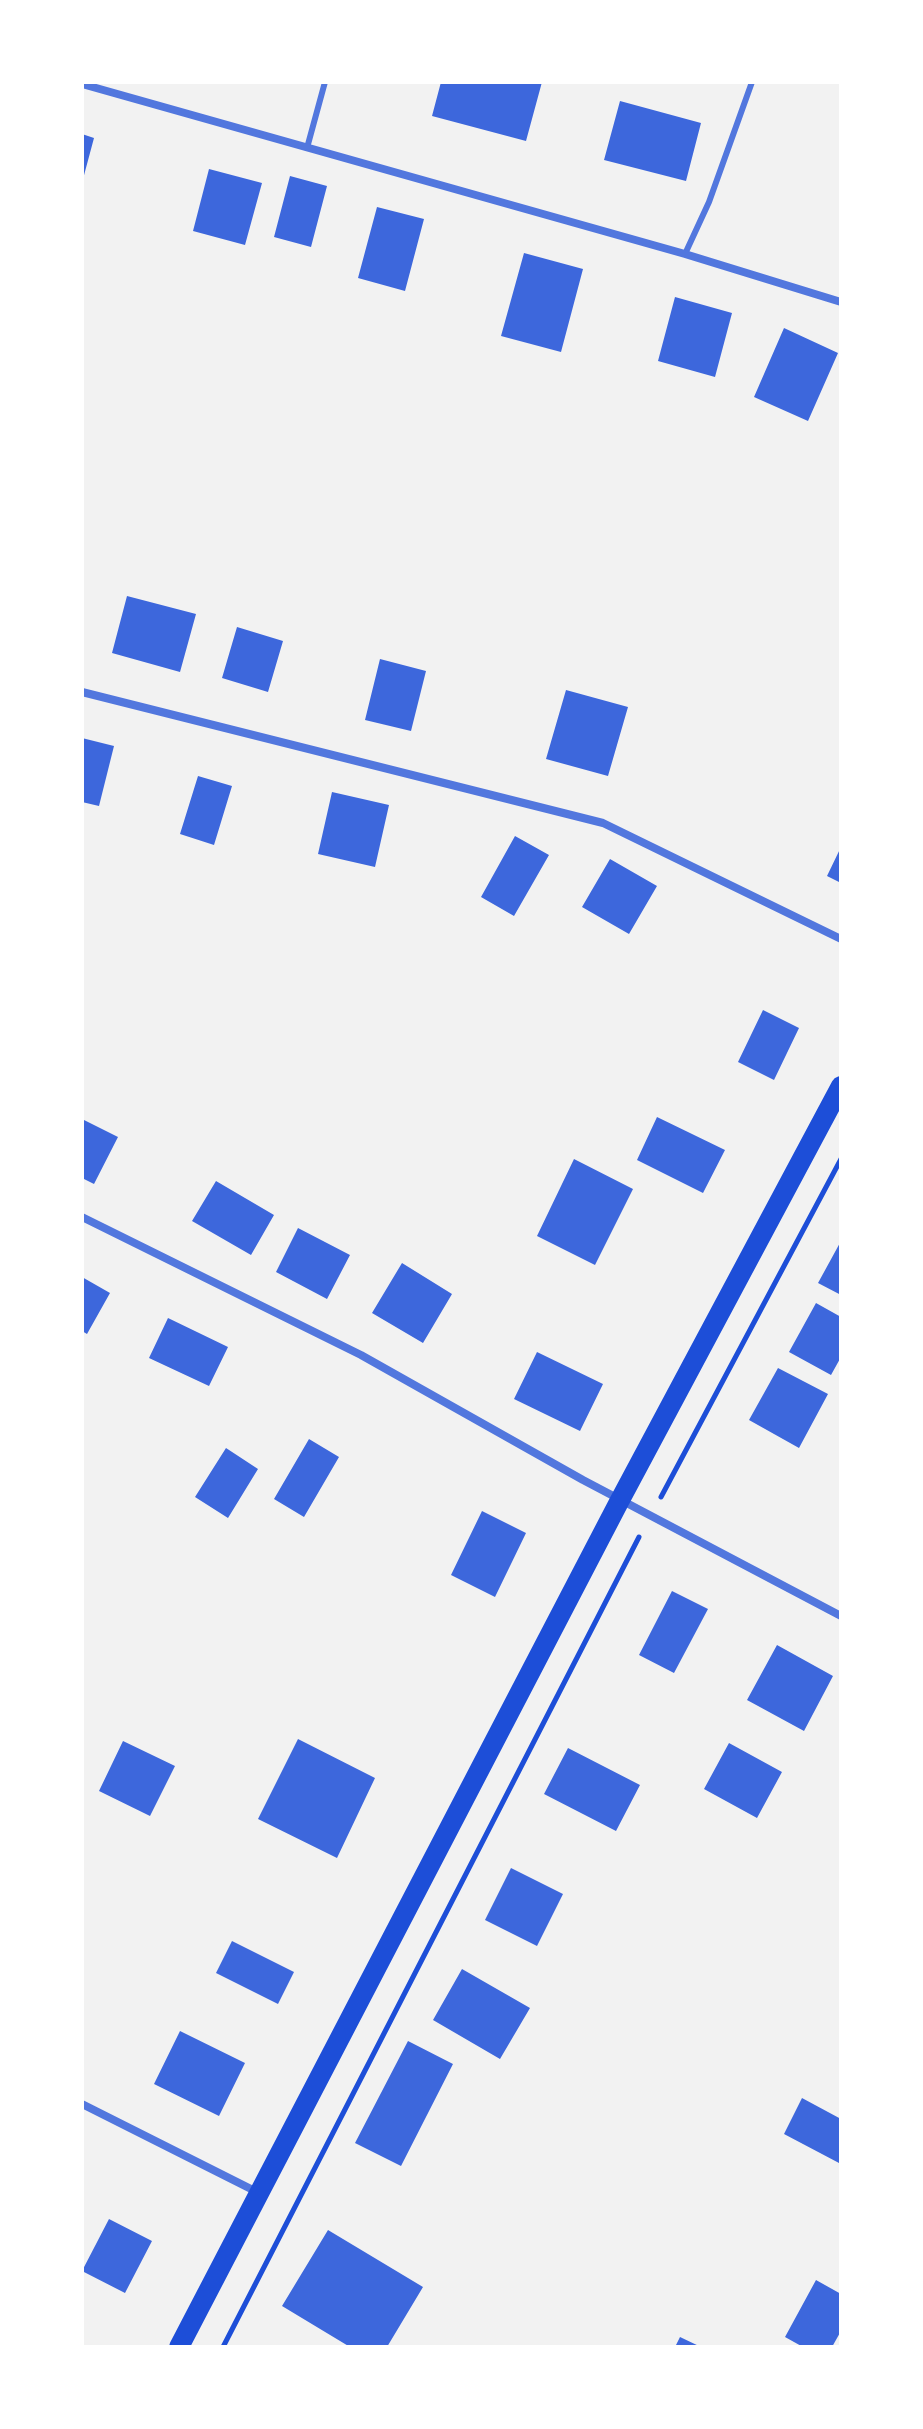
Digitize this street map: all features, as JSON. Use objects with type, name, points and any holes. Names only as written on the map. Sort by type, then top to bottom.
[{"type":"main road","points":[[179,2347],[620,1500],[841,1086]]},
{"type":"street","points":[[82,84],[685,254],[841,302]]},
{"type":"street","points":[[82,692],[603,823],[841,939]]},
{"type":"street","points":[[82,1217],[361,1355],[620,1500],[841,1616]]},
{"type":"street","points":[[82,2104],[260,2193]]},
{"type":"lane","points":[[307,148],[325,82]]},
{"type":"lane","points":[[685,254],[709,202],[752,82]]},
{"type":"path","points":[[223,2347],[650,1516],[841,1159]]},
{"type":"building","points":[[441,82],[542,82],[526,141],[432,116]]},
{"type":"building","points":[[620,101],[701,123],[686,181],[604,160]]},
{"type":"building","points":[[82,134],[94,138],[83,179],[82,179]]},
{"type":"building","points":[[209,169],[262,183],[245,245],[193,231]]},
{"type":"building","points":[[290,176],[327,186],[311,247],[274,237]]},
{"type":"building","points":[[377,207],[424,219],[405,291],[358,278]]},
{"type":"building","points":[[524,253],[583,269],[561,352],[501,336]]},
{"type":"building","points":[[675,297],[732,313],[715,377],[658,361]]},
{"type":"building","points":[[784,328],[838,353],[808,421],[754,397]]},
{"type":"building","points":[[127,596],[196,614],[180,672],[112,653]]},
{"type":"building","points":[[237,627],[283,641],[268,692],[222,678]]},
{"type":"building","points":[[380,659],[426,671],[411,731],[365,720]]},
{"type":"building","points":[[566,690],[628,707],[608,776],[546,759]]},
{"type":"building","points":[[82,738],[114,746],[99,806],[82,802]]},
{"type":"building","points":[[198,776],[232,786],[214,845],[180,834]]},
{"type":"building","points":[[332,792],[389,805],[375,867],[318,854]]},
{"type":"building","points":[[515,836],[549,855],[514,916],[481,897]]},
{"type":"building","points":[[841,847],[841,883],[827,876]]},
{"type":"building","points":[[610,859],[657,886],[629,934],[582,907]]},
{"type":"building","points":[[763,1010],[799,1028],[774,1080],[738,1062]]},
{"type":"building","points":[[657,1117],[725,1150],[703,1193],[637,1160]]},
{"type":"building","points":[[82,1119],[118,1137],[94,1184],[82,1178]]},
{"type":"building","points":[[574,1159],[633,1189],[595,1265],[537,1236]]},
{"type":"building","points":[[216,1181],[274,1215],[251,1255],[192,1221]]},
{"type":"building","points":[[298,1228],[350,1255],[327,1299],[276,1272]]},
{"type":"building","points":[[841,1241],[841,1295],[818,1283]]},
{"type":"building","points":[[402,1263],[452,1294],[423,1343],[372,1313]]},
{"type":"building","points":[[82,1277],[110,1293],[87,1334],[82,1331]]},
{"type":"building","points":[[816,1303],[841,1317],[841,1357],[831,1375],[789,1352]]},
{"type":"building","points":[[168,1318],[228,1347],[209,1386],[149,1358]]},
{"type":"building","points":[[537,1352],[603,1384],[580,1431],[514,1399]]},
{"type":"building","points":[[778,1368],[828,1394],[799,1448],[749,1420]]},
{"type":"building","points":[[309,1439],[339,1457],[304,1517],[274,1499]]},
{"type":"building","points":[[226,1448],[258,1469],[228,1518],[195,1497]]},
{"type":"building","points":[[482,1511],[526,1533],[495,1597],[451,1575]]},
{"type":"building","points":[[672,1591],[708,1609],[674,1673],[639,1655]]},
{"type":"building","points":[[777,1645],[833,1676],[804,1731],[747,1700]]},
{"type":"building","points":[[298,1739],[375,1778],[337,1858],[258,1819]]},
{"type":"building","points":[[123,1741],[175,1766],[150,1816],[99,1791]]},
{"type":"building","points":[[729,1743],[782,1772],[757,1818],[704,1789]]},
{"type":"building","points":[[568,1748],[640,1785],[616,1831],[544,1794]]},
{"type":"building","points":[[511,1868],[563,1894],[537,1946],[485,1920]]},
{"type":"building","points":[[232,1941],[294,1972],[278,2004],[216,1973]]},
{"type":"building","points":[[462,1969],[530,2008],[500,2059],[433,2020]]},
{"type":"building","points":[[180,2031],[245,2063],[219,2116],[154,2084]]},
{"type":"building","points":[[408,2041],[453,2064],[401,2166],[355,2143]]},
{"type":"building","points":[[802,2098],[841,2119],[839,2163],[784,2134]]},
{"type":"building","points":[[109,2219],[152,2241],[125,2293],[82,2271]]},
{"type":"building","points":[[328,2230],[423,2287],[387,2347],[350,2347],[282,2306]]},
{"type":"building","points":[[816,2280],[841,2294],[841,2331],[832,2347],[803,2347],[785,2337]]},
{"type":"building","points":[[680,2337],[701,2347],[675,2347]]}]
